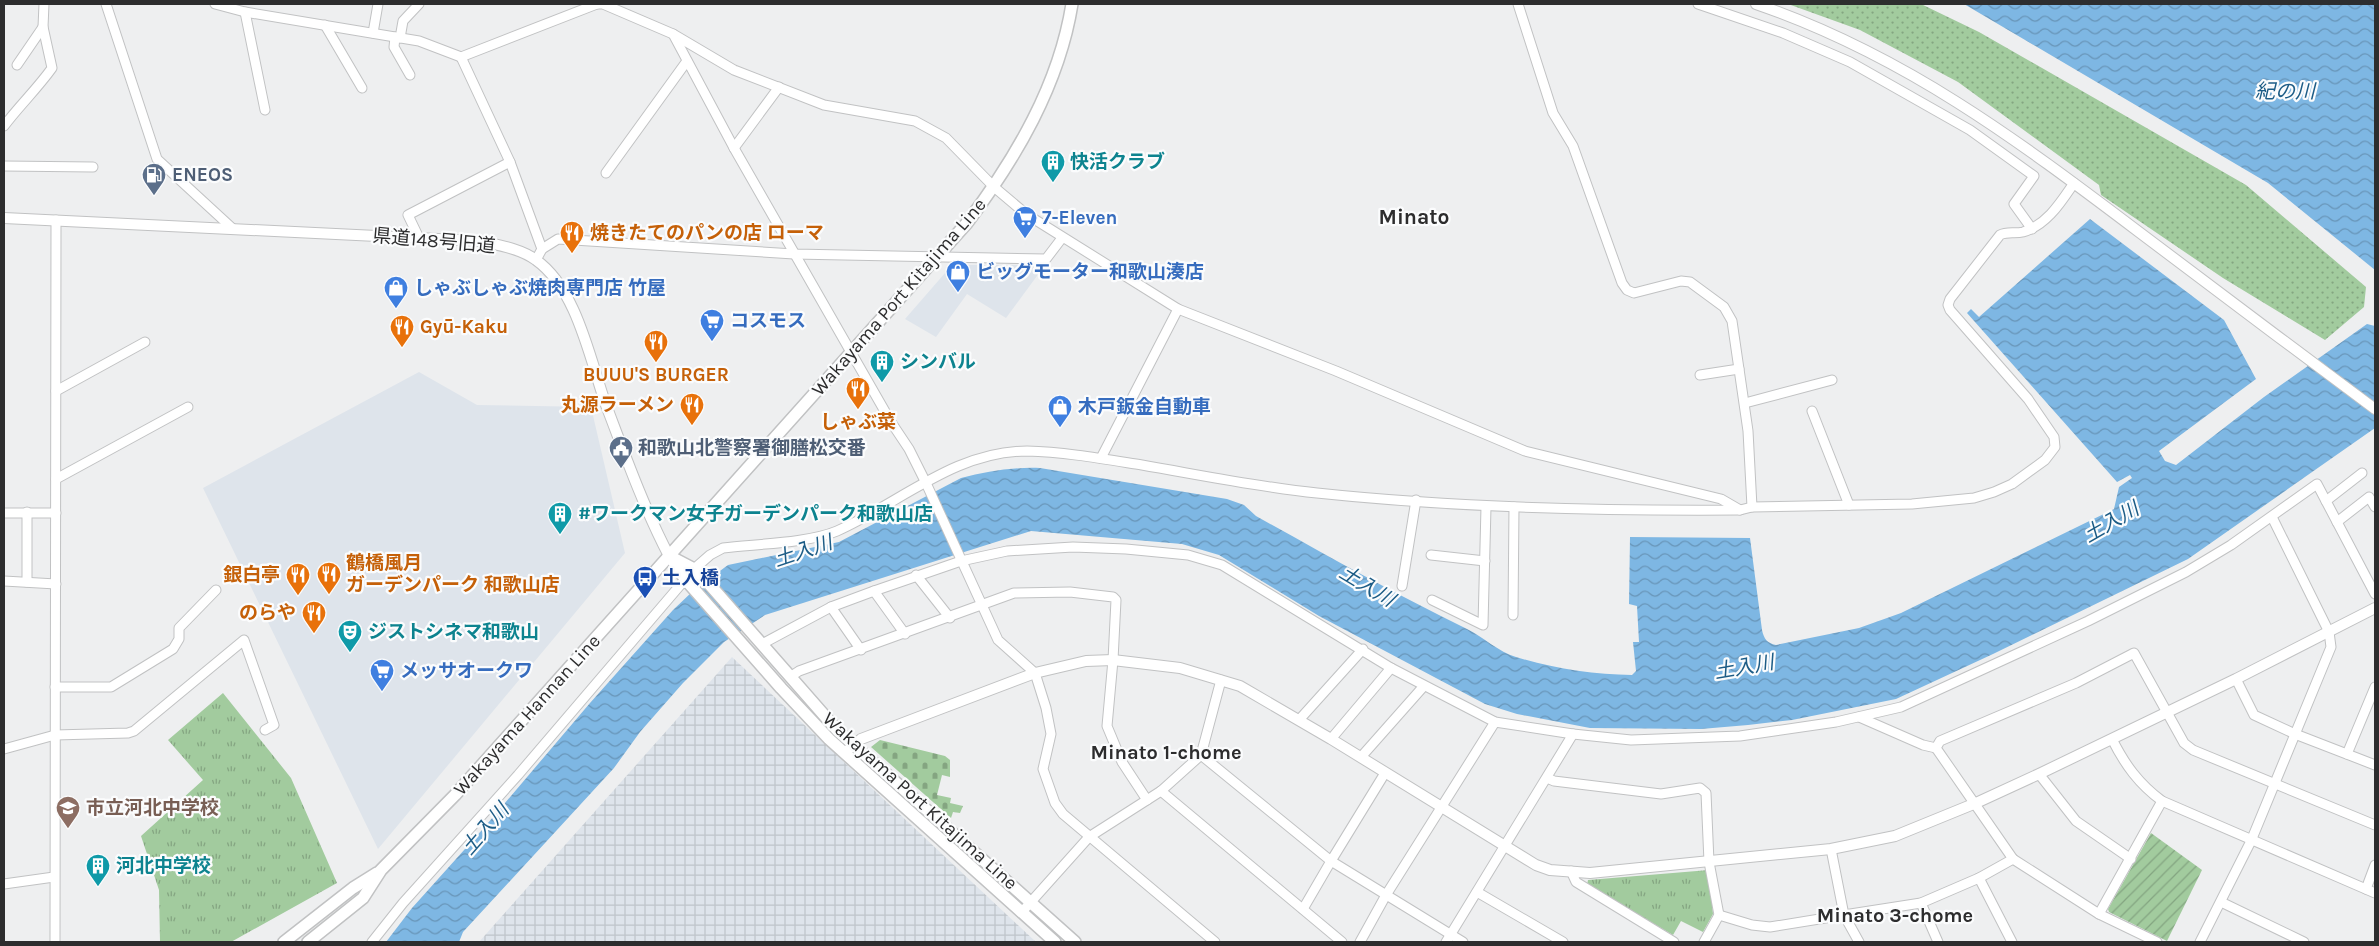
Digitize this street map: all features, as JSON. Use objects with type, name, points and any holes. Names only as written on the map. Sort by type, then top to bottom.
[{"type":"main road","name":"Wakayama Port Kitajima Line","points":[[669,556],[967,223],[994,187],[1027,132],[1045,94],[1069,24],[1072,4]]},
{"type":"main road","name":"Wakayama Port Kitajima Line","points":[[669,556],[694,569],[703,577],[762,644],[849,749],[1021,913],[1054,942]]},
{"type":"main road","name":"Wakayama Port Kitajima Line","points":[[669,556],[689,582],[790,698],[1031,902],[1075,942]]},
{"type":"main road","name":"Wakayama Hannan Line","points":[[284,942],[353,888],[381,870],[456,795],[669,556]]},
{"type":"main road","name":"Wakayama Hannan Line","points":[[308,942],[363,898],[381,870]]},
{"type":"street","points":[[4,126],[23,101],[35,92],[52,68],[43,27],[44,4]]},
{"type":"street","points":[[106,4],[157,159],[232,228]]},
{"type":"street","points":[[214,4],[231,6],[245,12],[419,41],[461,57],[596,4],[603,4],[673,34],[734,70],[824,105],[915,121],[946,138],[994,187],[1026,214],[1178,309],[1336,371],[1525,451],[1722,500],[1740,510]]},
{"type":"street","points":[[373,33],[378,4]]},
{"type":"street","points":[[410,75],[394,47],[403,21],[419,4]]},
{"type":"street","points":[[1518,4],[1554,113],[1573,146],[1622,283],[1627,290],[1634,293],[1681,281],[1690,282],[1724,308],[1732,321],[1745,404],[1752,507]]},
{"type":"street","points":[[1698,4],[1783,33],[1850,62],[1970,130],[2034,176],[2014,204],[2032,229]]},
{"type":"street","points":[[1756,4],[1845,40],[1896,65],[1980,115],[2074,183],[2375,409]]},
{"type":"street","points":[[245,12],[265,110]]},
{"type":"street","points":[[325,25],[362,88]]},
{"type":"street","points":[[17,65],[43,27]]},
{"type":"street","points":[[673,34],[794,254],[909,449],[984,605],[998,640],[1035,673],[1046,708],[1051,734],[1043,769],[1055,803],[1063,814],[1089,837],[1215,942]]},
{"type":"street","points":[[461,57],[510,162],[542,249]]},
{"type":"street","points":[[606,173],[687,61]]},
{"type":"street","points":[[734,148],[779,87]]},
{"type":"street","points":[[419,238],[408,215],[510,162]]},
{"type":"street","points":[[4,166],[93,167]]},
{"type":"street","points":[[372,942],[403,903],[689,582],[694,569],[710,555],[723,548],[814,538],[837,531],[928,486],[953,468],[978,458],[1028,451],[1101,458],[1316,493],[1486,507],[1624,511],[1740,510],[1752,507],[1921,503],[1974,498],[2012,484],[2045,460],[2055,448],[2054,436],[2028,399],[1950,310],[1948,305],[1950,299],[2000,235],[2005,232],[2021,233],[2032,229],[2047,219],[2074,183]]},
{"type":"street","name":"県道148号旧道","points":[[4,218],[479,241],[510,248],[536,260],[558,283],[568,299],[607,407],[657,534],[669,556]]},
{"type":"street","points":[[54,942],[56,220]]},
{"type":"street","points":[[536,260],[542,249],[558,239],[794,254],[1046,259],[1062,238]]},
{"type":"street","points":[[1101,458],[1178,309]]},
{"type":"street","points":[[56,390],[145,342]]},
{"type":"street","points":[[1700,375],[1739,369]]},
{"type":"street","points":[[1745,404],[1832,380]]},
{"type":"street","points":[[56,479],[188,407]]},
{"type":"street","points":[[1812,411],[1848,505]]},
{"type":"street","points":[[2326,501],[2362,473]]},
{"type":"street","points":[[762,644],[831,607],[960,558],[1007,551],[1073,547],[1126,548],[1188,555],[1222,565],[1423,687],[1495,722],[1573,734],[1631,740],[1740,736],[1859,717],[1902,707],[2088,621],[2186,572],[2272,518],[2317,484],[2375,594]]},
{"type":"street","points":[[2337,522],[2369,497],[2375,507]]},
{"type":"street","points":[[1402,586],[1416,500]]},
{"type":"street","points":[[1432,600],[1483,625],[1486,507]]},
{"type":"street","points":[[1513,615],[1514,507]]},
{"type":"street","points":[[26,582],[27,512]]},
{"type":"street","points":[[4,513],[56,513]]},
{"type":"street","points":[[2200,942],[2251,841],[2330,647],[2329,632],[2272,518]]},
{"type":"street","points":[[1431,555],[1485,561]]},
{"type":"street","points":[[916,575],[950,618]]},
{"type":"street","points":[[4,581],[56,584]]},
{"type":"street","points":[[55,687],[111,687],[173,649],[179,639],[179,628],[216,590]]},
{"type":"street","points":[[874,591],[905,634]]},
{"type":"street","points":[[790,677],[798,671],[950,618],[1014,593],[1036,591],[1070,592],[1113,597],[1116,600],[1114,660],[1107,726],[1122,762],[1147,800]]},
{"type":"street","points":[[831,607],[861,650]]},
{"type":"street","points":[[849,749],[861,739],[1035,673],[1086,661],[1114,660],[1180,668],[1240,686],[1331,739],[1536,866],[1550,870],[1590,873],[1710,862],[1831,849],[1895,836],[1976,803],[2039,774],[2236,679],[2375,608]]},
{"type":"street","points":[[4,750],[55,735],[128,733],[134,731],[244,640],[274,726],[265,730]]},
{"type":"street","points":[[1299,720],[1363,650]]},
{"type":"street","points":[[1936,748],[1940,741],[2076,683],[2134,653],[2184,744],[2193,750],[2375,825]]},
{"type":"street","points":[[1331,739],[1391,668]]},
{"type":"street","points":[[2236,679],[2254,715],[2295,734],[2375,765]]},
{"type":"street","points":[[1021,913],[1089,837],[1161,791],[1201,755],[1221,680]]},
{"type":"street","points":[[1361,758],[1423,687]]},
{"type":"street","points":[[2346,754],[2375,687]]},
{"type":"street","points":[[1859,717],[1923,745],[1936,748],[1976,803],[2013,859],[2099,914],[2157,942]]},
{"type":"street","points":[[1360,942],[1386,895],[1495,722]]},
{"type":"street","points":[[1449,939],[1573,734]]},
{"type":"street","points":[[2112,739],[2134,776],[2144,788],[2162,801],[2251,841],[2371,891],[2375,865]]},
{"type":"street","points":[[1201,755],[1331,861],[1386,895],[1449,939],[1463,942]]},
{"type":"street","points":[[1303,909],[1385,772]]},
{"type":"street","points":[[2039,774],[2076,820],[2131,859]]},
{"type":"street","points":[[1547,778],[1554,781],[1622,791],[1660,794],[1700,788],[1706,793],[1710,862],[1720,915],[1704,942]]},
{"type":"street","points":[[1161,791],[1342,942]]},
{"type":"street","points":[[2099,914],[2162,801]]},
{"type":"street","points":[[1831,849],[1844,915],[1859,942]]},
{"type":"street","points":[[1720,915],[1752,925],[1770,927],[1921,903],[1979,878],[2013,859]]},
{"type":"street","points":[[1571,871],[1576,882],[1674,942]]},
{"type":"street","points":[[4,884],[54,877]]},
{"type":"street","points":[[1979,878],[2012,942]]},
{"type":"street","points":[[1477,892],[1563,942]]},
{"type":"street","points":[[2221,902],[2304,942]]},
{"type":"street","points":[[1921,903],[1938,942]]},
{"type":"shaded area","points":[[952,265],[1045,265],[1006,318],[967,294],[936,337],[905,319]]},
{"type":"shaded area","points":[[419,372],[477,405],[591,407],[625,553],[378,849],[203,488]]},
{"type":"shaded area","points":[[732,657],[1036,942],[479,942]]},
{"type":"green space","points":[[1788,4],[1921,4],[1979,32],[2246,185],[2366,287],[2364,307],[2325,340],[2223,278],[2101,195],[2099,185],[1958,82],[1860,30]]},
{"type":"green space","points":[[223,693],[291,778],[337,883],[231,942],[160,942],[159,890],[141,836],[203,780],[168,740]]},
{"type":"green space","points":[[880,740],[945,756],[950,760],[950,777],[942,775],[937,795],[951,798],[950,803],[963,806],[960,813],[953,812],[951,818],[871,747]]},
{"type":"green space","points":[[2151,833],[2202,870],[2167,941],[2109,912],[2108,909]]},
{"type":"green space","points":[[1709,870],[1713,914],[1703,932],[1681,921],[1673,935],[1587,885],[1588,880]]},
{"type":"water","name":"紀の川","points":[[1964,4],[2375,4],[2375,270],[2268,183]]},
{"type":"water","name":"土入川","points":[[2090,219],[2224,320],[2256,379],[2159,451],[2165,461],[2176,465],[2264,397],[2367,324],[2375,326],[2375,428],[2188,559],[1896,699],[1792,720],[1701,729],[1590,728],[1517,714],[1485,704],[1319,616],[1219,555],[1182,544],[1031,531],[765,615],[724,642],[683,683],[640,732],[614,768],[463,932],[459,942],[386,942],[412,908],[482,830],[590,703],[673,610],[693,591],[728,565],[839,542],[961,478],[981,473],[1010,469],[1040,468],[1227,499],[1244,505],[1256,516],[1387,588],[1467,629],[1503,652],[1559,668],[1603,674],[1632,675],[1636,671],[1633,642],[1639,642],[1637,606],[1629,604],[1630,537],[1750,538],[1762,630],[1766,640],[1776,645],[1859,628],[1901,613],[2114,509],[2119,487],[2132,478],[2130,475],[2117,482],[1967,313],[1971,309],[1979,317]]},
{"type":"place","name":"快活クラブ","points":[[1053,183]]},
{"type":"place","name":"ENEOS","points":[[154,196]]},
{"type":"place","name":"7-Eleven","points":[[1025,239]]},
{"type":"place","name":"焼きたてのパンの店 ローマ","points":[[572,254]]},
{"type":"place","name":"ビッグモーター和歌山湊店","points":[[958,293]]},
{"type":"place","name":"しゃぶしゃぶ焼肉専門店 竹屋","points":[[396,309]]},
{"type":"place","name":"コスモス","points":[[712,342]]},
{"type":"place","name":"Gyū-Kaku","points":[[402,348]]},
{"type":"place","name":"BUUU'S BURGER","points":[[656,363]]},
{"type":"place","name":"シンバル","points":[[882,383]]},
{"type":"place","name":"しゃぶ菜","points":[[858,410]]},
{"type":"place","name":"丸源ラーメン","points":[[692,426]]},
{"type":"place","name":"木戸鈑金自動車","points":[[1060,428]]},
{"type":"place","name":"和歌山北警察署御膳松交番","points":[[621,469]]},
{"type":"place","name":"#ワークマン女子ガーデンパーク和歌山店","points":[[560,535]]},
{"type":"place","name":"鶴橋風月 ガーデンパーク 和歌山店","points":[[329,595]]},
{"type":"place","name":"銀白亭","points":[[298,596]]},
{"type":"place","name":"土入橋","points":[[645,599]]},
{"type":"place","name":"のらや","points":[[314,634]]},
{"type":"place","name":"ジストシネマ和歌山","points":[[350,653]]},
{"type":"place","name":"メッサオークワ","points":[[382,692]]},
{"type":"place","name":"市立河北中学校","points":[[68,829]]},
{"type":"place","name":"河北中学校","points":[[98,887]]},
{"type":"district","name":"Minato","points":[[1414,217]]},
{"type":"district","name":"Minato 1-chome","points":[[1166,752]]},
{"type":"district","name":"Minato 3-chome","points":[[1895,915]]}]
